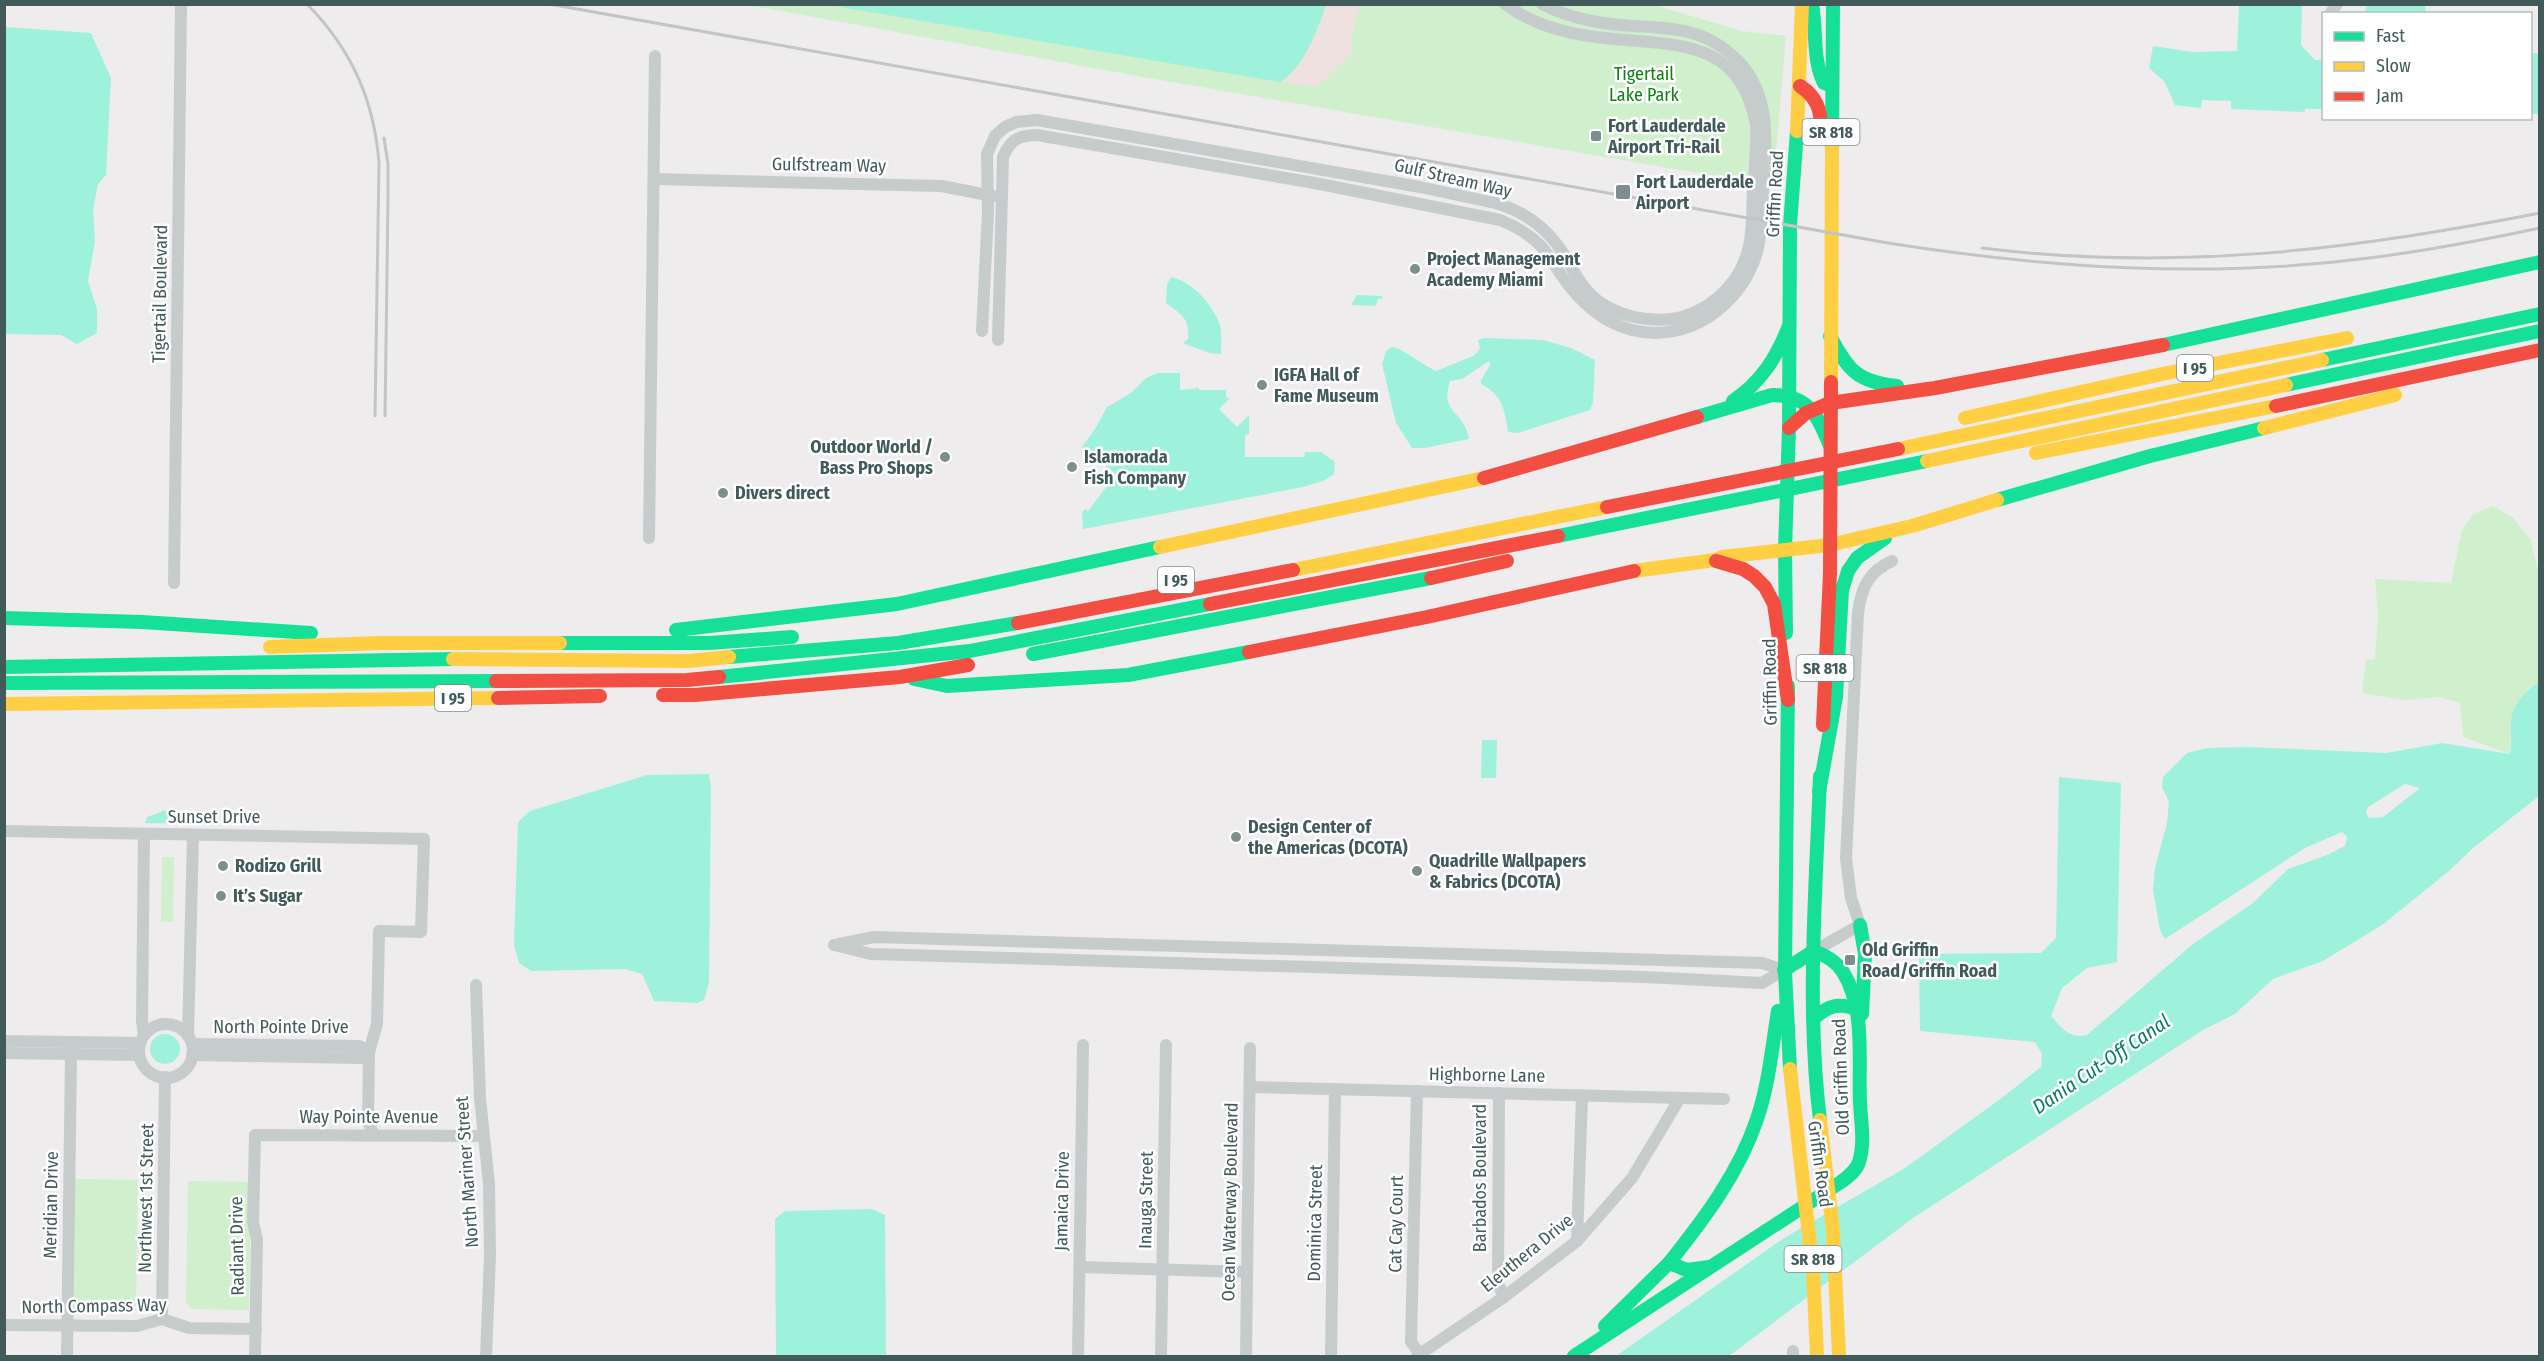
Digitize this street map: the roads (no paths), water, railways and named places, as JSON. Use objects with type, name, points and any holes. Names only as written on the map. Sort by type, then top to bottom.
[{"type":"main road","name":"Griffin Road","points":[[1802,4],[1800,86],[1790,218],[1789,428],[1785,550],[1790,779],[1784,970],[1792,1090],[1815,1277],[1817,1351]]},
{"type":"main road","points":[[1812,4],[1816,24],[1817,69],[1824,83],[1832,86]]},
{"type":"main road","name":"Griffin Road","points":[[1833,4],[1829,545],[1813,1019],[1816,1092],[1833,1232],[1839,1356]]},
{"type":"main road","points":[[1800,86],[1811,92],[1818,101],[1821,119],[1821,160],[1831,179]]},
{"type":"main road","points":[[1789,428],[1800,417],[1830,404],[1935,388],[2162,345],[2540,262]]},
{"type":"main road","points":[[2471,314],[2540,301]]},
{"type":"main road","points":[[4,667],[420,659],[688,661],[898,643],[1039,621],[1853,458],[2540,314]]},
{"type":"main road","points":[[1719,410],[1751,389],[1762,378],[1779,351],[1789,326]]},
{"type":"main road","points":[[4,683],[687,680],[970,651],[1853,482],[2540,331]]},
{"type":"main road","points":[[1830,336],[1841,360],[1852,373],[1867,381],[1883,385],[1935,388]]},
{"type":"main road","name":"I 95","points":[[1955,421],[2162,374],[2356,337]]},
{"type":"main road","points":[[1853,482],[2018,456],[2172,428],[2540,350]]},
{"type":"main road","points":[[900,677],[947,687],[1128,675],[1427,617],[1640,570],[1715,560],[1722,556],[1829,545],[1896,530],[2150,456],[2458,379],[2485,362]]},
{"type":"main road","points":[[579,642],[897,604],[1483,478],[1772,395],[1788,394],[1799,398],[1812,410],[1830,447]]},
{"type":"main road","points":[[1776,459],[1798,454]]},
{"type":"main road","name":"I 95","points":[[826,635],[897,630],[1093,596],[1628,488]]},
{"type":"main road","points":[[1024,656],[1421,580],[1765,499]]},
{"type":"main road","points":[[1820,792],[1836,697],[1842,590],[1846,573],[1855,558],[1896,530]]},
{"type":"main road","points":[[1715,560],[1749,572],[1768,592],[1774,604],[1788,700]]},
{"type":"main road","points":[[4,618],[142,622],[292,631],[381,643]]},
{"type":"main road","points":[[253,648],[381,643],[709,643],[803,636]]},
{"type":"main road","points":[[4,655],[207,649]]},
{"type":"main road","points":[[54,654],[165,664]]},
{"type":"main road","points":[[647,695],[695,695],[900,677],[990,661]]},
{"type":"main road","name":"I 95","points":[[4,704],[222,703],[612,696]]},
{"type":"main road","points":[[1860,925],[1864,944],[1865,999],[1860,1034]]},
{"type":"main road","points":[[1567,1356],[1619,1314],[1670,1263],[1717,1196],[1752,1132],[1764,1093],[1784,970],[1814,951]]},
{"type":"main road","name":"Old Griffin Road","points":[[1574,1356],[1846,1179],[1858,1166],[1861,1147],[1860,1034],[1857,1009],[1852,994],[1835,962],[1826,954],[1814,951]]},
{"type":"main road","points":[[1813,1019],[1833,1004],[1842,1004],[1857,1009]]},
{"type":"main road","points":[[1670,1263],[1687,1270],[1711,1266]]},
{"type":"street","name":"Tigertail Boulevard","points":[[174,583],[181,4]]},
{"type":"street","name":"Gulf Stream Way","points":[[982,331],[988,195],[987,153],[995,136],[1005,127],[1016,122],[1037,120],[1419,187],[1501,205],[1521,213],[1547,231],[1558,244],[1587,291],[1619,312],[1641,319],[1669,319],[1691,314],[1715,301],[1741,269],[1749,244],[1756,125],[1749,98],[1738,80],[1725,65],[1699,49],[1673,43],[1580,34],[1543,24],[1505,4]]},
{"type":"street","name":"Gulf Stream Way","points":[[998,340],[1003,157],[1014,140],[1024,135],[1037,135],[1320,184],[1500,220],[1516,226],[1543,248],[1581,301],[1598,314],[1619,325],[1638,331],[1672,331],[1694,325],[1717,312],[1737,294],[1748,276],[1757,252],[1766,140],[1764,113],[1754,83],[1741,64],[1723,47],[1692,32],[1662,27],[1603,23],[1562,13],[1542,4]]},
{"type":"street","points":[[649,538],[655,56]]},
{"type":"street","name":"Gulfstream Way","points":[[654,179],[941,186],[1002,198]]},
{"type":"street","points":[[1814,951],[1860,925],[1851,898],[1846,858],[1858,613],[1860,598],[1868,579],[1875,570],[1892,561]]},
{"type":"street","name":"Sunset Drive","points":[[4,831],[424,839],[421,932],[379,931],[377,1024],[369,1052]]},
{"type":"street","points":[[144,835],[141,1062],[151,1073],[165,1077],[173,1077],[186,1069],[191,1045],[193,836]]},
{"type":"street","points":[[874,937],[1762,963],[1784,970],[1762,983],[1645,977],[871,954],[834,945],[874,937]]},
{"type":"street","name":"North Mariner Street","points":[[476,985],[480,1098],[489,1184],[490,1256],[486,1356]]},
{"type":"street","points":[[141,1044],[150,1029],[167,1024],[183,1030],[191,1045]]},
{"type":"street","points":[[4,1041],[141,1044]]},
{"type":"street","points":[[4,1053],[71,1054],[141,1044]]},
{"type":"street","name":"North Pointe Drive","points":[[191,1045],[360,1058],[369,1052]]},
{"type":"street","name":"Jamaica Drive","points":[[1078,1356],[1083,1045]]},
{"type":"street","name":"Inauga Street","points":[[1161,1356],[1166,1045]]},
{"type":"street","name":"Ocean Waterway Boulevard","points":[[1246,1356],[1250,1048]]},
{"type":"street","points":[[369,1052],[368,1122],[374,1136]]},
{"type":"street","name":"Meridian Drive","points":[[67,1356],[71,1054]]},
{"type":"street","name":"Northwest 1st Street","points":[[162,1319],[165,1077]]},
{"type":"street","name":"Highborne Lane","points":[[1250,1087],[1724,1099]]},
{"type":"street","name":"Dominica Street","points":[[1331,1356],[1335,1089]]},
{"type":"street","name":"Cat Cay Court","points":[[1417,1091],[1411,1342],[1418,1355]]},
{"type":"street","name":"Barbados Boulevard","points":[[1499,1093],[1498,1284],[1504,1297]]},
{"type":"street","points":[[1577,1240],[1582,1095]]},
{"type":"street","name":"Eleuthera Drive","points":[[1418,1355],[1504,1297],[1577,1240],[1632,1178],[1680,1098]]},
{"type":"street","name":"Way Pointe Avenue","points":[[255,1135],[484,1136]]},
{"type":"street","name":"Radiant Drive","points":[[255,1135],[254,1222],[257,1239],[255,1356]]},
{"type":"street","points":[[1080,1267],[1247,1272]]},
{"type":"street","name":"North Compass Way","points":[[4,1325],[137,1326],[162,1319],[189,1328],[256,1329]]},
{"type":"water","points":[[829,5],[1326,5],[1314,37],[1303,57],[1297,67],[1280,82]]},
{"type":"water","points":[[2239,5],[2302,6],[2301,45],[2315,60],[2322,60],[2322,109],[2305,109],[2305,112],[2231,109],[2231,101],[2202,100],[2201,108],[2175,105],[2164,81],[2149,68],[2153,46],[2193,52],[2237,51]]},
{"type":"water","points":[[2367,5],[2425,5],[2426,12],[2365,12]]},
{"type":"water","points":[[5,27],[91,33],[111,78],[106,175],[98,184],[93,210],[95,241],[88,281],[97,309],[97,333],[77,344],[61,335],[5,334]]},
{"type":"water","points":[[2532,53],[2539,53],[2539,114],[2532,114]]},
{"type":"water","points":[[1171,277],[1187,283],[1201,295],[1217,317],[1220,325],[1221,354],[1209,353],[1183,343],[1188,339],[1186,321],[1180,313],[1166,303],[1167,284]]},
{"type":"water","points":[[1357,295],[1382,296],[1382,299],[1378,299],[1376,306],[1351,305]]},
{"type":"water","points":[[1484,338],[1543,340],[1571,348],[1595,360],[1593,402],[1590,410],[1518,433],[1508,432],[1498,398],[1481,384],[1490,365],[1489,361],[1462,379],[1450,381],[1447,392],[1450,407],[1463,422],[1469,439],[1424,448],[1412,448],[1396,423],[1382,364],[1386,351],[1392,347],[1396,348],[1436,371],[1473,356],[1480,349],[1478,340]]},
{"type":"water","points":[[1158,373],[1180,373],[1180,390],[1199,388],[1199,390],[1226,390],[1226,398],[1230,398],[1219,409],[1237,427],[1249,415],[1249,434],[1245,435],[1245,457],[1304,457],[1305,452],[1321,452],[1335,462],[1334,474],[1323,481],[1303,487],[1083,529],[1082,512],[1085,509],[1088,511],[1116,474],[1082,447],[1107,407],[1131,393],[1146,378]]},
{"type":"water","name":"Dania Cut-Off Canal","points":[[2539,682],[2539,796],[2382,925],[2323,961],[2273,979],[2235,1014],[2203,1030],[1913,1218],[1729,1356],[1616,1356],[1784,1238],[1905,1168],[2041,1067],[2042,1054],[2035,1042],[1920,1031],[1919,954],[2041,953],[2056,938],[2059,777],[2121,783],[2117,962],[2087,968],[2062,988],[2051,1016],[2066,1032],[2081,1036],[2087,1035],[2193,944],[2253,903],[2288,869],[2345,846],[2347,837],[2342,832],[2305,848],[2165,939],[2160,930],[2153,890],[2155,868],[2167,823],[2169,802],[2162,787],[2163,777],[2187,753],[2207,748],[2244,747],[2386,753],[2442,743],[2510,754],[2511,720],[2514,710],[2523,696]],"holes":[[[2405,784],[2420,788],[2383,817],[2369,818],[2366,813],[2368,807]]]},
{"type":"water","points":[[1482,740],[1497,740],[1496,778],[1481,778]]},
{"type":"water","points":[[709,774],[711,788],[709,983],[704,1000],[697,1003],[654,1001],[642,974],[625,969],[531,971],[519,963],[514,945],[518,822],[530,811],[647,775]]},
{"type":"water","points":[[166,810],[184,813],[193,821],[190,824],[145,823],[147,817]]},
{"type":"water","points":[[165,1034],[176,1038],[180,1049],[176,1060],[165,1064],[154,1060],[150,1049],[154,1038]]},
{"type":"water","points":[[872,1209],[885,1215],[886,1356],[776,1356],[775,1219],[785,1211]]},
{"type":"railway","points":[[307,4],[337,39],[358,77],[366,97],[376,140],[379,163],[375,416]]},
{"type":"railway","points":[[549,4],[1888,243],[2008,259],[2128,268],[2248,268],[2390,255],[2540,228]]},
{"type":"railway","points":[[384,138],[388,164],[385,416]]},
{"type":"railway","points":[[1982,248],[2053,255],[2124,258],[2262,253],[2331,247],[2540,213]]},
{"type":"place","name":"Fort Lauderdale Airport Tri-Rail","points":[[1596,136]]},
{"type":"place","name":"Fort Lauderdale Airport","points":[[1623,192]]},
{"type":"place","name":"Project Management Academy Miami","points":[[1415,269]]},
{"type":"place","name":"IGFA Hall of Fame Museum","points":[[1262,385]]},
{"type":"place","name":"Outdoor World / Bass Pro Shops","points":[[945,457]]},
{"type":"place","name":"Islamorada Fish Company","points":[[1072,467]]},
{"type":"place","name":"Divers direct","points":[[723,493]]},
{"type":"place","name":"Design Center of the Americas (DCOTA)","points":[[1236,837]]},
{"type":"place","name":"Rodizo Grill","points":[[223,866]]},
{"type":"place","name":"Quadrille Wallpapers & Fabrics (DCOTA)","points":[[1417,871]]},
{"type":"place","name":"It’s Sugar","points":[[221,896]]},
{"type":"place","name":"Old Griffin Road/Griffin Road","points":[[1850,960]]},
{"type":"park label","name":"Tigertail Lake Park","points":[[1644,84]]}]
